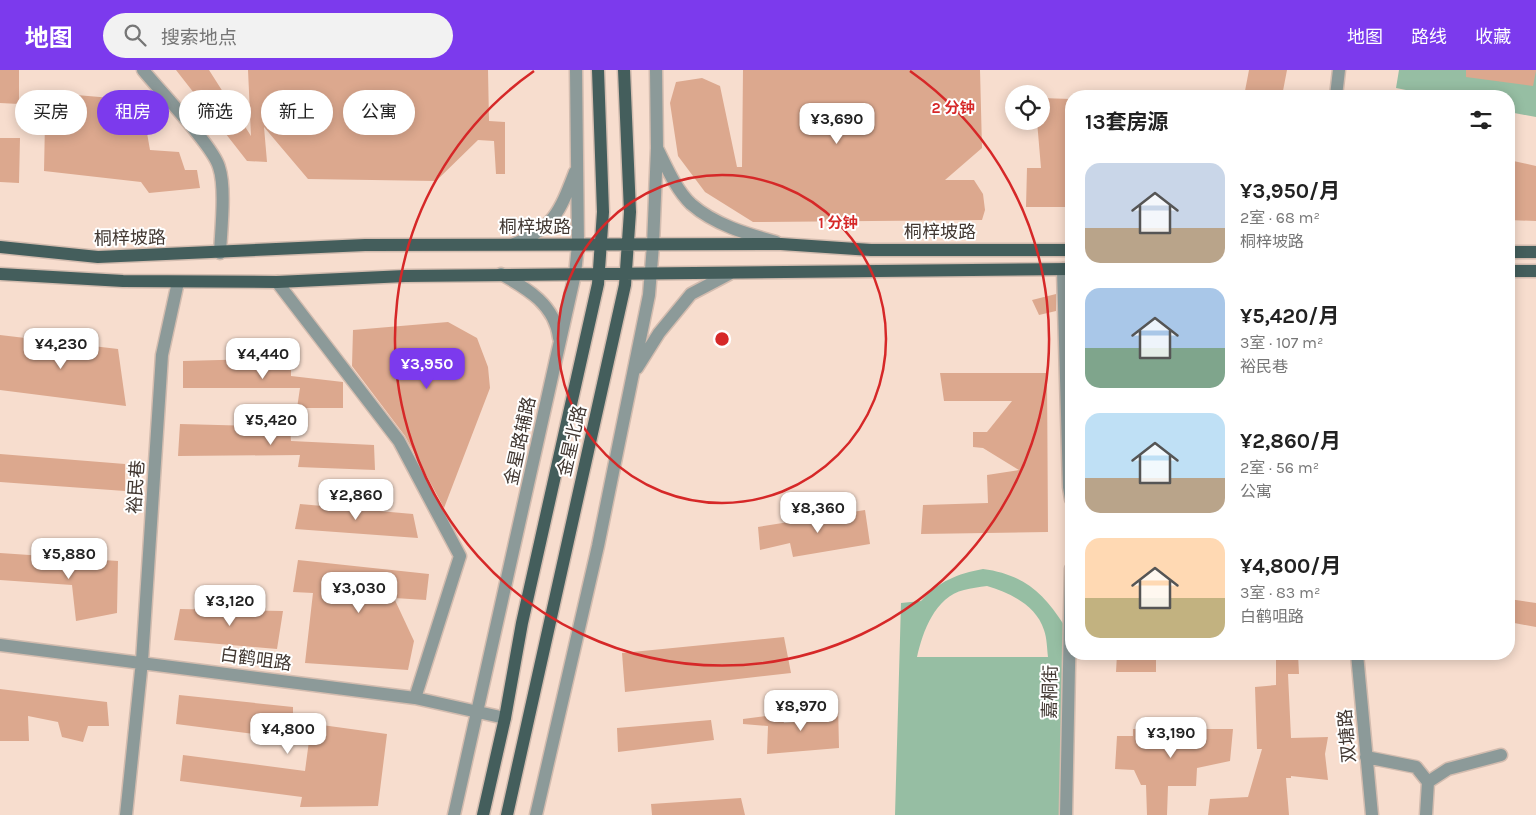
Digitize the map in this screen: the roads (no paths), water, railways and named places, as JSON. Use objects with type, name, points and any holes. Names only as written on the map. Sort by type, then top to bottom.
[{"type":"main road","name":"金星北路","points":[[483,815],[505,718],[522,623],[594,305],[599,274],[602,245],[598,70]]},
{"type":"main road","name":"金星北路","points":[[507,815],[626,274],[629,245],[624,70]]},
{"type":"main road","name":"桐梓坡路","points":[[0,247],[98,257],[366,245],[781,244],[871,250],[1065,250]]},
{"type":"main road","points":[[1515,252],[1536,252]]},
{"type":"main road","points":[[0,274],[123,281],[277,282],[501,274],[729,274],[1065,270]]},
{"type":"main road","points":[[1515,271],[1536,271]]},
{"type":"street","points":[[143,70],[202,142],[219,166],[221,183],[220,253]]},
{"type":"street","name":"金星路辅路","points":[[454,815],[575,274],[578,245],[576,70]]},
{"type":"street","points":[[536,815],[598,546],[651,274],[654,245],[656,70]]},
{"type":"street","points":[[1337,90],[1339,70]]},
{"type":"street","points":[[656,148],[675,182],[691,204],[732,229],[781,244]]},
{"type":"street","points":[[513,245],[531,238],[550,224],[564,201],[578,165]]},
{"type":"street","points":[[501,274],[530,291],[548,309],[557,325],[560,344]]},
{"type":"street","points":[[633,374],[659,333],[691,294],[729,274]]},
{"type":"street","name":"裕民巷","points":[[126,815],[142,661],[162,355],[178,282]]},
{"type":"street","points":[[277,282],[399,441],[460,556],[415,698]]},
{"type":"street","name":"白鹤咀路","points":[[0,645],[142,661],[415,698],[505,718]]},
{"type":"street","name":"嘉桐街","points":[[1066,815],[1069,660]]},
{"type":"street","name":"双塘路","points":[[1358,660],[1372,815]]},
{"type":"street","points":[[1428,782],[1448,769],[1501,755]]},
{"type":"street","points":[[1366,757],[1416,767],[1428,782],[1426,815]]}]
